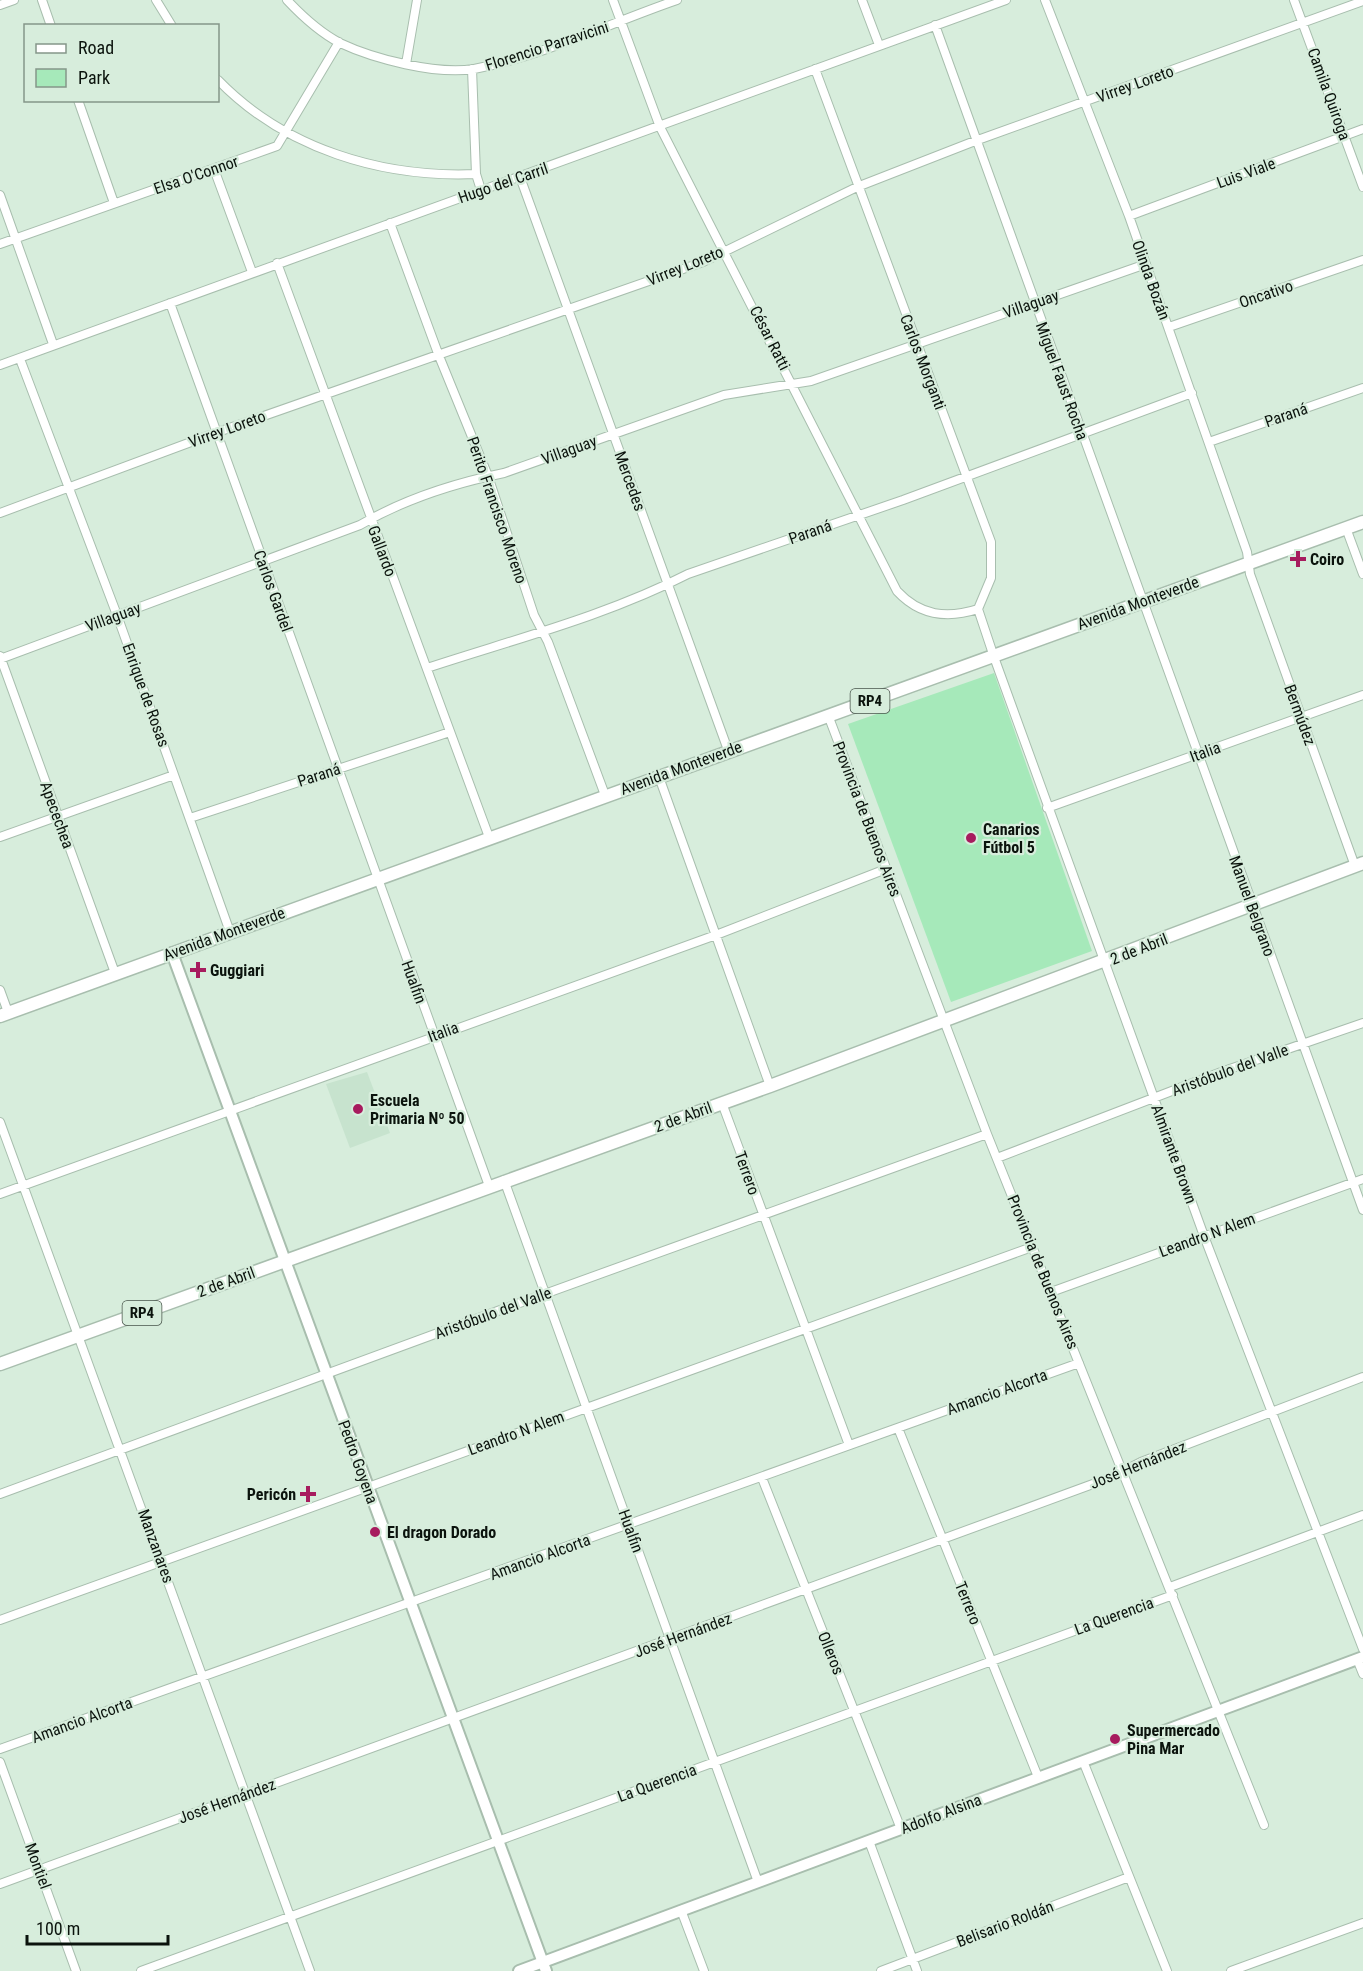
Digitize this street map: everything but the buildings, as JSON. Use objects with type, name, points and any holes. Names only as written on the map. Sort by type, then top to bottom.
[{"type":"main road","name":"Avenida Monteverde","points":[[4,1014],[1363,522]]},
{"type":"main road","name":"2 de Abril","points":[[0,1364],[504,1180],[770,1086],[1359,865]]},
{"type":"street","points":[[0,5],[14,0]]},
{"type":"street","points":[[42,0],[50,24]]},
{"type":"street","points":[[156,0],[171,24]]},
{"type":"street","name":"Florencio Parravicini","points":[[287,0],[313,24],[339,42],[406,64],[472,69],[513,59],[621,22],[676,0]]},
{"type":"street","points":[[406,64],[417,0]]},
{"type":"street","name":"César Ratti","points":[[613,0],[660,127],[726,250],[897,591],[907,602],[920,610],[938,615],[959,615],[978,609]]},
{"type":"street","points":[[862,0],[879,45]]},
{"type":"street","name":"Hugo del Carril","points":[[0,366],[252,272],[660,127],[1006,0]]},
{"type":"street","name":"Olinda Bozán","points":[[1045,0],[1129,216],[1209,441],[1249,563]]},
{"type":"street","name":"Camila Quiroga","points":[[1294,0],[1363,187]]},
{"type":"street","name":"Virrey Loreto","points":[[0,513],[218,432],[703,262],[857,187],[975,141],[1363,1]]},
{"type":"street","name":"Miguel Faust Rocha","points":[[935,25],[1143,601]]},
{"type":"street","name":"Elsa O'Connor","points":[[0,244],[277,146],[339,42]]},
{"type":"street","points":[[472,69],[476,174],[482,190]]},
{"type":"street","name":"Carlos Morganti","points":[[815,69],[991,542],[993,559],[991,578],[978,609]]},
{"type":"street","points":[[219,81],[248,108],[286,133],[326,151],[385,168],[436,176],[476,174]]},
{"type":"street","points":[[79,102],[114,203]]},
{"type":"street","name":"Luis Viale","points":[[1129,216],[1363,129]]},
{"type":"street","points":[[214,169],[252,272]]},
{"type":"street","name":"Mercedes","points":[[520,177],[728,750]]},
{"type":"street","points":[[0,195],[53,345]]},
{"type":"street","name":"Perito Francisco Moreno","points":[[390,223],[439,356],[488,476],[541,631],[605,795]]},
{"type":"street","name":"Oncativo","points":[[1168,327],[1363,260]]},
{"type":"street","name":"Gallardo","points":[[277,263],[489,837]]},
{"type":"street","name":"Villaguay","points":[[0,658],[262,562],[370,519],[382,512],[475,478],[488,476],[724,395],[794,386],[1146,264]]},
{"type":"street","name":"Carlos Gardel","points":[[170,303],[377,879]]},
{"type":"street","name":"Enrique de Rosas","points":[[20,358],[71,488],[230,932]]},
{"type":"street","name":"Paraná","points":[[1209,441],[1363,388]]},
{"type":"street","name":"Paraná","points":[[427,668],[555,628],[667,585],[688,574],[858,516],[1192,393]]},
{"type":"street","points":[[1346,528],[1363,574]]},
{"type":"street","name":"Bermúdez","points":[[1249,563],[1250,574],[1301,718],[1359,865]]},
{"type":"street","name":"Manuel Belgrano","points":[[1143,601],[1363,1210]]},
{"type":"street","points":[[978,609],[994,657]]},
{"type":"street","name":"Almirante Brown","points":[[994,657],[1204,1236],[1318,1532],[1361,1655],[1363,1674]]},
{"type":"street","name":"Apecechea","points":[[0,658],[115,973]]},
{"type":"street","name":"Italia","points":[[1047,808],[1363,695]]},
{"type":"street","name":"Provincia de Buenos Aires","points":[[828,716],[987,1134],[1264,1825]]},
{"type":"street","name":"Paraná","points":[[190,819],[450,732]]},
{"type":"street","points":[[0,837],[174,775]]},
{"type":"street","points":[[659,777],[770,1086]]},
{"type":"street","name":"Italia","points":[[0,1194],[228,1109],[716,935],[886,869]]},
{"type":"street","name":"Hualfin","points":[[377,879],[489,1186]]},
{"type":"street","name":"Pedro Goyena","points":[[172,953],[409,1603],[545,1967]]},
{"type":"street","points":[[0,990],[4,1014]]},
{"type":"street","name":"Aristóbulo del Valle","points":[[998,1158],[1154,1098],[1363,1023]]},
{"type":"street","name":"Terrero","points":[[722,1103],[849,1445]]},
{"type":"street","name":"Manzanares","points":[[0,1122],[310,1971]]},
{"type":"street","name":"Aristóbulo del Valle","points":[[0,1494],[987,1134]]},
{"type":"street","name":"Leandro N Alem","points":[[1051,1292],[1363,1179]]},
{"type":"street","name":"Hualfin","points":[[504,1180],[672,1639],[758,1882]]},
{"type":"street","name":"Leandro N Alem","points":[[0,1620],[805,1327],[1032,1247]]},
{"type":"street","name":"Amancio Alcorta","points":[[0,1749],[1078,1363]]},
{"type":"street","name":"José Hernández","points":[[0,1884],[942,1540],[1124,1472],[1141,1462],[1363,1377]]},
{"type":"street","name":"Terrero","points":[[898,1428],[1038,1777]]},
{"type":"street","name":"Olleros","points":[[762,1478],[901,1828]]},
{"type":"street","name":"La Querencia","points":[[141,1971],[991,1661],[1363,1515]]},
{"type":"street","name":"Adolfo Alsina","points":[[519,1971],[545,1967],[681,1910],[1220,1711],[1361,1655]]},
{"type":"street","points":[[1083,1761],[1167,1971]]},
{"type":"street","name":"Montiel","points":[[0,1762],[76,1971]]},
{"type":"street","points":[[869,1841],[917,1971]]},
{"type":"street","name":"Belisario Roldán","points":[[881,1971],[1130,1877]]},
{"type":"street","points":[[681,1910],[704,1971]]},
{"type":"street","points":[[1231,1971],[1363,1923]]},
{"type":"shaded area","name":"Escuela Primaria Nº 50","points":[[367,1072],[390,1133],[350,1148],[326,1084]]},
{"type":"green space","name":"Canarios Fútbol 5","points":[[994,673],[1092,951],[951,1002],[848,724]]},
{"type":"place","name":"Coiro","points":[[1298,559]]},
{"type":"place","name":"Canarios Fútbol 5","points":[[971,838]]},
{"type":"place","name":"Guggiari","points":[[198,970]]},
{"type":"place","name":"Escuela Primaria Nº 50","points":[[358,1109]]},
{"type":"place","name":"Pericón","points":[[308,1494]]},
{"type":"place","name":"El dragon Dorado","points":[[375,1532]]},
{"type":"place","name":"Supermercado Pina Mar","points":[[1115,1739]]}]
